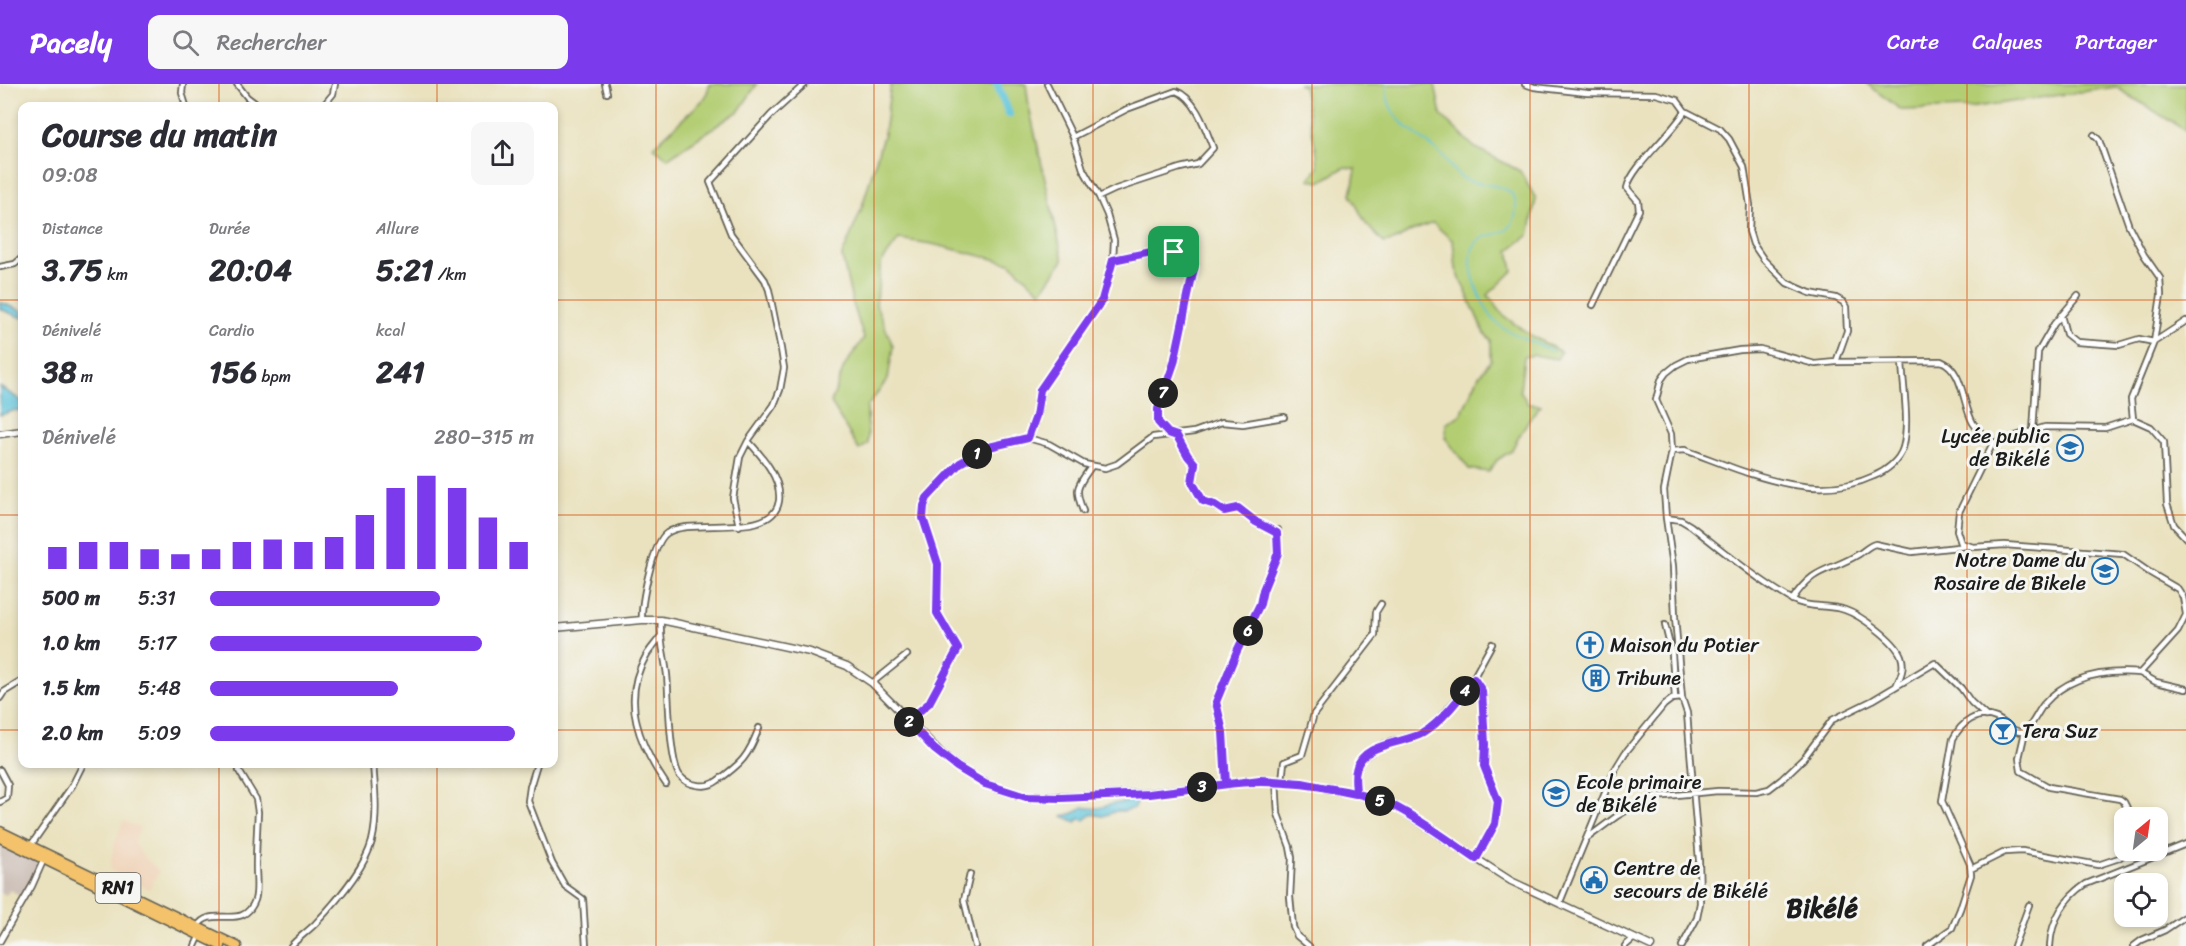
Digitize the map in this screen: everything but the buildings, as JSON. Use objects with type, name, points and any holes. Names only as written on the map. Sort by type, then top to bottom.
[{"type":"highway","name":"RN1","points":[[0,831],[198,931],[221,946]]},
{"type":"highway","name":"RN1","points":[[0,838],[198,931],[237,946]]},
{"type":"street","points":[[183,84],[182,93],[185,102]]},
{"type":"street","points":[[237,84],[254,102]]},
{"type":"street","points":[[326,102],[333,94],[335,84]]},
{"type":"street","points":[[605,84],[607,93]]},
{"type":"street","points":[[739,526],[733,498],[740,457],[748,441],[774,405],[780,390],[784,368],[769,290],[765,280],[731,234],[710,182],[771,115],[805,84]]},
{"type":"street","points":[[1028,438],[1036,416],[1040,390],[1102,300],[1113,260],[1114,240],[1110,224],[1099,197],[1083,169],[1073,137],[1047,84]]},
{"type":"street","points":[[1525,84],[1587,93],[1656,94],[1677,100],[1685,111],[1719,129],[1730,139],[1744,167],[1748,189],[1750,238],[1764,260],[1793,286],[1843,302],[1848,319],[1847,331],[1836,362]]},
{"type":"street","points":[[1073,137],[1126,110],[1176,91],[1192,104],[1213,148],[1198,164],[1116,189],[1099,197]]},
{"type":"street","points":[[1593,305],[1640,210],[1638,201],[1627,188],[1628,183],[1644,160],[1674,129],[1685,111]]},
{"type":"street","points":[[2094,135],[2099,140],[2129,226],[2144,255],[2160,278],[2154,342],[2131,399],[2133,419]]},
{"type":"street","points":[[1113,260],[1161,250],[1186,255],[1192,262],[1194,268],[1189,299],[1174,363],[1157,418],[1160,426],[1168,433],[1177,436],[1195,464],[1192,482],[1203,501],[1224,511],[1238,508],[1256,522],[1278,531],[1278,553],[1263,590],[1260,604],[1216,702],[1223,732],[1226,784]]},
{"type":"street","points":[[0,267],[18,261]]},
{"type":"street","points":[[2033,430],[2038,352],[2061,315],[2078,296]]},
{"type":"street","points":[[2061,315],[2066,334],[2076,342],[2119,345],[2139,339],[2154,342],[2186,321]]},
{"type":"street","points":[[1682,946],[1697,918],[1700,903],[1699,860],[1687,713],[1682,698],[1673,566],[1666,518],[1664,481],[1672,451],[1671,434],[1656,400],[1661,380],[1676,365],[1702,356],[1760,349],[1815,364],[1936,360],[1947,363],[1957,377],[1974,424],[1993,443]]},
{"type":"street","points":[[1672,451],[1685,450],[1794,485],[1831,488],[1857,483],[1890,466],[1903,446],[1905,420],[1902,361]]},
{"type":"street","points":[[908,721],[929,703],[958,649],[937,613],[938,564],[923,518],[927,498],[960,463],[989,447],[1028,438],[1049,444],[1090,467],[1105,468],[1117,464],[1153,437],[1177,436],[1222,422],[1244,424],[1284,417]]},
{"type":"street","points":[[1967,546],[1961,543],[1958,537],[1959,512],[1993,443],[2045,427],[2105,428],[2133,419],[2151,427],[2164,442],[2167,504],[2174,525],[2186,538]]},
{"type":"street","points":[[0,434],[18,432]]},
{"type":"street","points":[[642,620],[653,557],[663,536],[673,529],[685,526],[739,526],[775,512],[779,496],[778,487],[762,456],[748,441]]},
{"type":"street","points":[[1083,511],[1077,488],[1090,467]]},
{"type":"street","points":[[1666,518],[1681,520],[1691,526],[1792,600],[1812,606],[1845,610],[1879,632],[1895,646],[1901,656],[1903,668],[1896,686]]},
{"type":"street","points":[[1792,600],[1812,576],[1875,544],[1912,552],[1967,546],[2005,545],[2123,554],[2178,589],[2183,597],[2186,614],[2178,631],[2140,673]]},
{"type":"street","points":[[1309,946],[1297,936],[1293,927],[1290,897],[1292,858],[1278,814],[1279,781],[1284,762],[1302,755],[1314,714],[1375,635],[1376,612],[1381,603]]},
{"type":"street","points":[[662,620],[660,637],[673,747],[677,770],[681,777],[700,786],[714,784],[745,760],[759,728]]},
{"type":"street","points":[[558,628],[662,620],[810,652],[848,666],[872,683],[934,749],[957,767],[985,784],[1026,797],[1149,794],[1260,780],[1322,786],[1356,794],[1393,805],[1511,880],[1651,946]]},
{"type":"street","points":[[1665,625],[1672,654],[1675,698]]},
{"type":"street","points":[[660,637],[645,657],[633,697],[638,734],[666,784]]},
{"type":"street","points":[[1356,794],[1356,770],[1362,759],[1383,744],[1420,735],[1428,730],[1474,679],[1492,644]]},
{"type":"street","points":[[872,683],[907,655]]},
{"type":"street","points":[[1586,839],[1617,816],[1655,797],[1731,791],[1756,792],[1768,789],[1803,759],[1832,720],[1935,663],[1986,716]]},
{"type":"street","points":[[2126,807],[2120,799],[2049,787],[2021,771],[2019,758],[2025,732],[2044,704],[2070,684],[2107,672],[2140,673],[2156,682],[2186,689]]},
{"type":"street","points":[[1474,679],[1482,691],[1484,766],[1498,801],[1495,824],[1476,859]]},
{"type":"street","points":[[0,698],[4,692],[18,683]]},
{"type":"street","points":[[1560,902],[1618,764],[1659,710],[1668,701],[1682,698]]},
{"type":"street","points":[[1927,946],[1952,928],[1971,870],[1942,801],[1953,739],[1957,730],[1968,720],[1986,716],[1994,717],[2013,730],[2025,732]]},
{"type":"street","points":[[31,845],[72,786],[81,768]]},
{"type":"street","points":[[291,946],[333,903],[357,871],[369,850],[376,801],[373,768]]},
{"type":"street","points":[[536,768],[528,801],[552,863],[565,886],[582,899],[586,946]]},
{"type":"street","points":[[0,770],[8,785],[8,791],[7,798],[0,802]]},
{"type":"street","points":[[195,946],[204,918],[209,916],[236,917],[244,913],[255,900],[258,812],[256,799],[239,771]]},
{"type":"street","points":[[2050,946],[2063,904],[2079,889],[2086,884],[2186,844]]},
{"type":"street","points":[[1971,870],[2005,852],[2022,851],[2098,865],[2114,860]]},
{"type":"street","points":[[0,941],[32,886],[44,860]]},
{"type":"street","points":[[970,874],[964,900],[975,946]]},
{"type":"street","points":[[2014,946],[2029,905]]},
{"type":"street","points":[[2134,946],[2186,916]]},
{"type":"street","points":[[1625,946],[1634,938]]},
{"type":"shaded area","points":[[123,821],[140,828],[134,842],[143,856],[159,871],[149,889],[110,870],[113,848]]},
{"type":"shaded area","points":[[0,843],[40,863],[23,897],[10,890],[6,895],[0,892]]},
{"type":"green space","points":[[710,84],[757,84],[739,111],[668,158],[653,147],[705,98]]},
{"type":"green space","points":[[891,84],[1026,84],[1063,260],[1041,292],[1010,263],[932,244],[899,239],[881,263],[876,305],[893,346],[888,379],[867,407],[868,444],[859,450],[831,403],[844,367],[864,338],[852,301],[842,256],[861,210],[884,133]]},
{"type":"green space","points":[[1298,84],[1435,84],[1441,115],[1474,147],[1520,171],[1536,199],[1529,235],[1509,250],[1513,271],[1488,295],[1504,316],[1532,336],[1561,352],[1557,359],[1534,355],[1524,357],[1520,390],[1528,404],[1541,405],[1529,419],[1511,451],[1497,460],[1489,472],[1469,469],[1446,439],[1446,424],[1461,414],[1479,376],[1491,360],[1491,340],[1484,333],[1456,269],[1453,241],[1433,223],[1384,243],[1366,224],[1351,195],[1356,169],[1345,167],[1320,182],[1309,179],[1318,168],[1317,154],[1303,86]]},
{"type":"green space","points":[[1867,84],[2186,84],[2186,131],[2116,87],[1968,108],[1901,110]]},
{"type":"water","points":[[0,302],[18,309],[18,316],[0,309]]},
{"type":"water","points":[[0,387],[18,398],[18,411],[0,415]]},
{"type":"water","points":[[1133,800],[1138,801],[1134,808],[1125,811],[1116,811],[1103,816],[1091,814],[1085,820],[1079,819],[1076,822],[1063,816],[1083,807],[1098,808]]},
{"type":"waterway","points":[[997,84],[1009,114]]},
{"type":"waterway","points":[[1387,84],[1387,97],[1397,117],[1443,156],[1457,174],[1470,181],[1507,190],[1514,197],[1516,207],[1511,226],[1505,231],[1479,240],[1474,246],[1471,254],[1473,276],[1487,310],[1499,325],[1553,351]]},
{"type":"place","name":"Lycée public de Bikélé","points":[[2070,448]]},
{"type":"place","name":"Notre Dame du Rosaire de Bikele","points":[[2105,571]]},
{"type":"place","name":"Maison du Potier","points":[[1590,645]]},
{"type":"place","name":"Tribune","points":[[1596,678]]},
{"type":"place","name":"Tera Suz","points":[[2003,731]]},
{"type":"place","name":"Ecole primaire de Bikélé","points":[[1556,793]]},
{"type":"place","name":"Centre de secours de Bikélé","points":[[1594,880]]},
{"type":"district","name":"Bikélé","points":[[1822,908]]},
{"type":"route","points":[[1174,252],[1161,250],[1113,260],[1109,280],[1098,308],[1040,390],[1034,427],[1028,438],[989,447],[960,463],[927,498],[923,518],[938,564],[937,613],[958,649],[929,703],[908,721],[934,749],[957,767],[985,784],[1026,797],[1061,798],[1149,794],[1260,780],[1282,781],[1302,783],[1322,786],[1356,794],[1356,775],[1356,770],[1362,759],[1383,744],[1420,735],[1428,730],[1474,679],[1482,691],[1484,766],[1498,801],[1495,824],[1476,859],[1393,805],[1371,797],[1322,786],[1282,781],[1276,781],[1260,780],[1226,784],[1225,746],[1216,702],[1260,604],[1263,590],[1278,553],[1277,533],[1256,522],[1238,508],[1224,511],[1203,501],[1192,482],[1195,464],[1177,436],[1168,433],[1158,422],[1158,409],[1174,363],[1194,268],[1186,255],[1174,252]]}]
